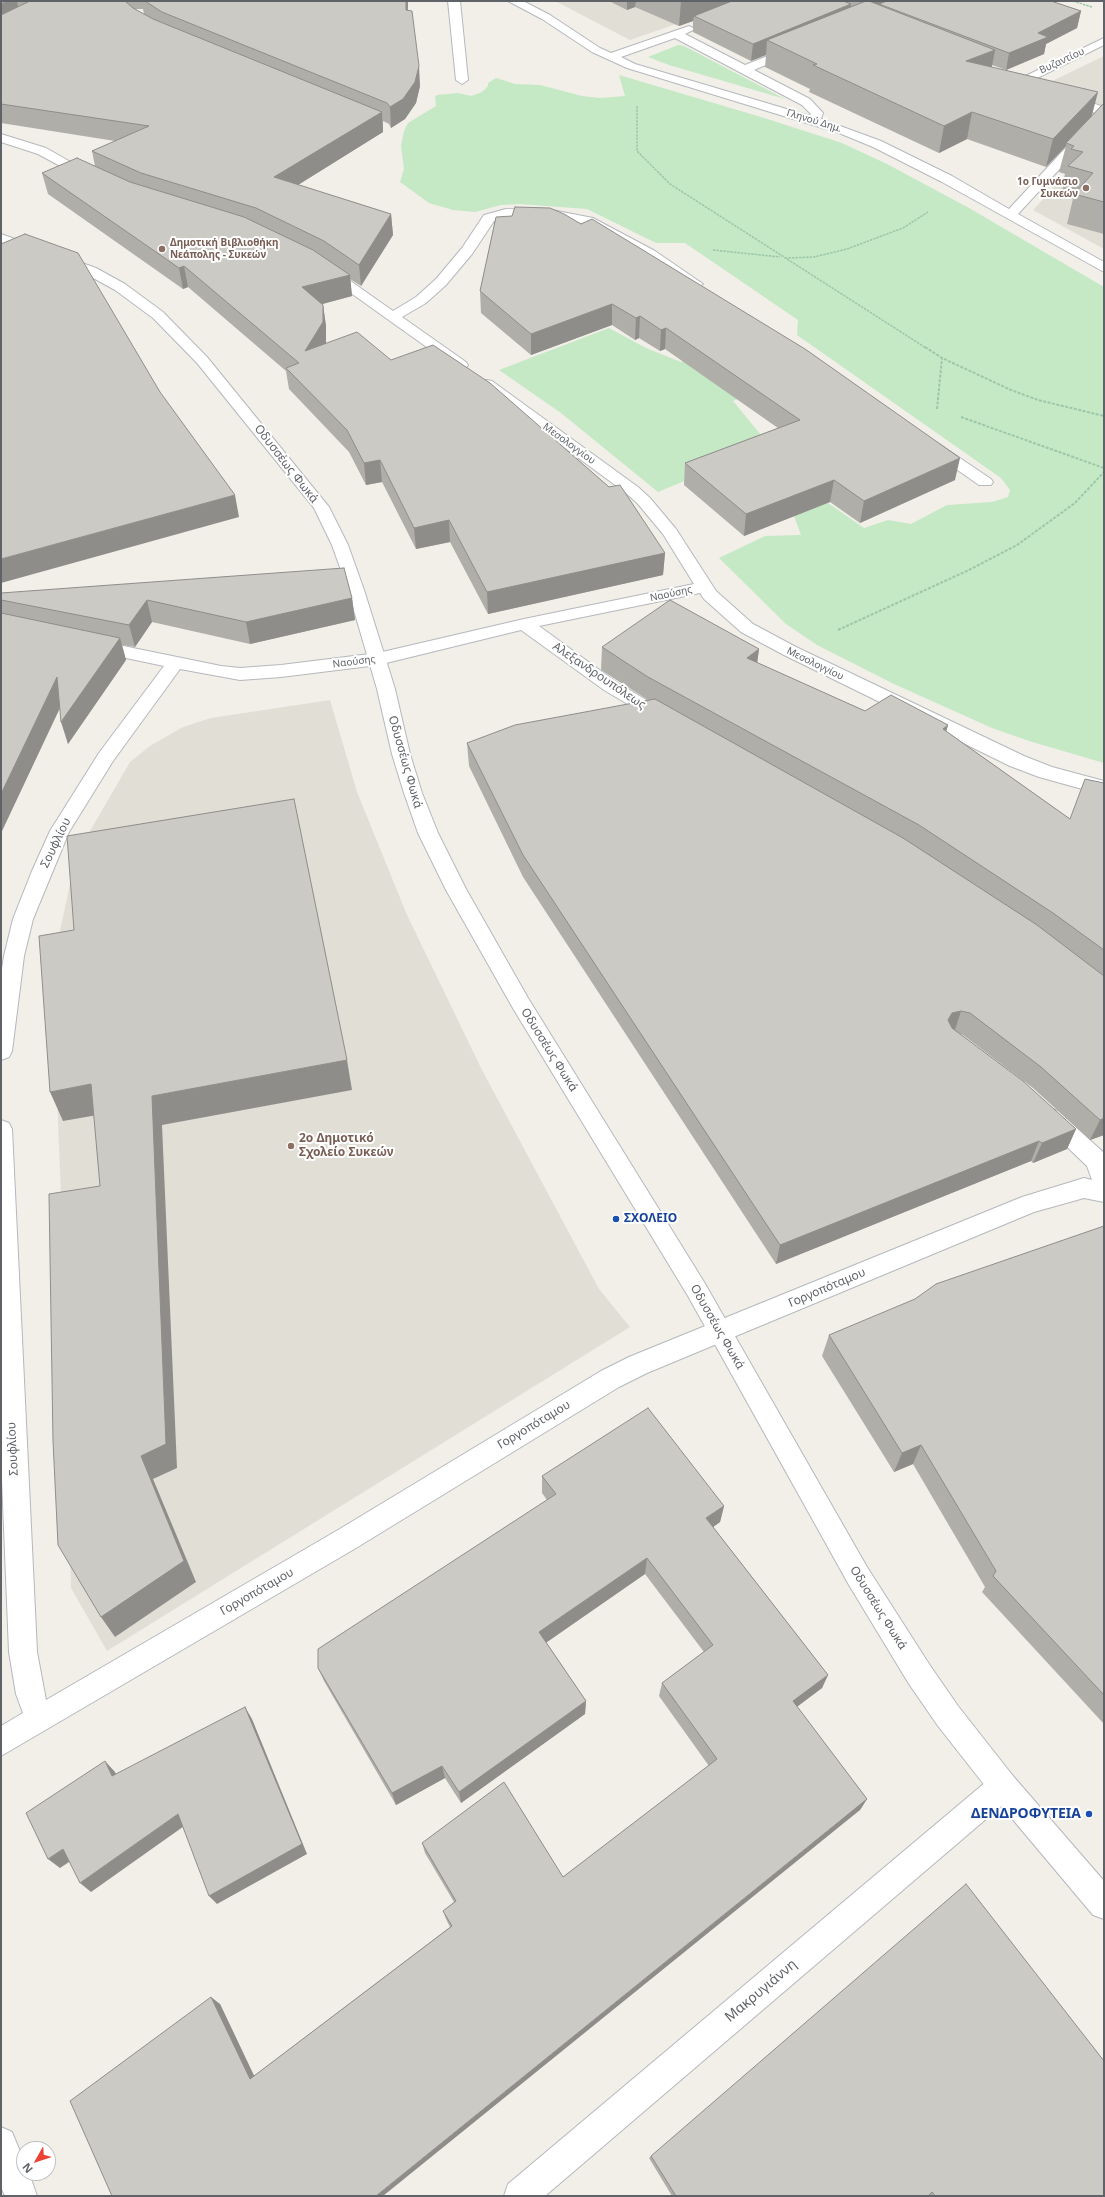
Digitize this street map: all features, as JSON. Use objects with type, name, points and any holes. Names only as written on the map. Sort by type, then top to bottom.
[{"type":"street","points":[[454,1],[462,80]]},
{"type":"street","name":"Γληνού Δημ.","points":[[514,1],[546,17],[587,45],[610,57],[637,68],[843,130],[877,144],[930,170],[1104,268]]},
{"type":"street","points":[[610,57],[697,26]]},
{"type":"street","points":[[676,34],[806,102],[817,113],[814,122]]},
{"type":"street","name":"Βυζαντίου","points":[[1019,82],[1104,41]]},
{"type":"street","points":[[744,70],[800,47]]},
{"type":"street","name":"Βυζαντίου","points":[[1006,77],[1034,87]]},
{"type":"street","points":[[1010,215],[1102,116],[1102,112],[1097,109],[1056,95]]},
{"type":"street","points":[[1,138],[42,151],[102,182]]},
{"type":"street","points":[[394,316],[434,289],[467,251],[489,218],[500,214],[552,214],[578,218],[598,225],[650,254],[708,291]]},
{"type":"street","name":"Οδυσσέως Φωκά","points":[[1,238],[66,261],[111,282],[145,305],[186,343],[256,425],[321,507],[348,563],[378,659],[401,754],[413,793],[428,833],[456,890],[521,1004],[696,1289],[718,1331],[866,1589],[919,1674],[948,1716],[1003,1786],[1104,1904]]},
{"type":"street","name":"Μεσολογγίου","points":[[315,264],[394,316],[632,490],[657,515],[704,587],[716,601],[741,623],[790,651],[1017,761],[1054,775],[1104,788]]},
{"type":"street","points":[[899,424],[985,482]]},
{"type":"street","name":"Ναούσης","points":[[77,643],[221,672],[240,674],[378,659],[524,624],[704,587]]},
{"type":"street","name":"Αλεξανδρουπόλεως","points":[[524,624],[610,686],[675,725]]},
{"type":"street","name":"Σουφλίου","points":[[1,1051],[14,956],[23,919],[60,831],[106,757],[176,663]]},
{"type":"street","points":[[1033,1102],[1095,1159],[1100,1168],[1097,1188]]},
{"type":"street","name":"Σουφλίου","points":[[1,1129],[22,1652],[30,1694],[39,1719]]},
{"type":"street","name":"Γοργοπόταμου","points":[[1,1742],[340,1543],[610,1379],[718,1331],[789,1304],[1030,1204],[1097,1188]]},
{"type":"street","name":"Μακρυγιάννη","points":[[520,2196],[1003,1786]]},
{"type":"street","points":[[1,2143],[21,2196]]},
{"type":"path","points":[[1073,1],[1098,9]]},
{"type":"path","points":[[638,100],[637,151],[670,184],[783,258],[942,358],[1011,390],[1045,402],[1104,416]]},
{"type":"path","points":[[650,254],[708,249],[740,251],[783,258],[814,257],[847,249],[903,228],[929,211]]},
{"type":"path","points":[[937,408],[942,358]]},
{"type":"path","points":[[899,424],[937,408],[944,411]]},
{"type":"path","points":[[958,416],[1104,468]]},
{"type":"path","points":[[790,651],[970,570],[1010,548],[1074,503],[1104,472]]},
{"type":"shaded area","points":[[555,1],[735,1],[708,13],[630,40]]},
{"type":"shaded area","points":[[1104,56],[1104,106],[1046,84]]},
{"type":"shaded area","name":"1ο Γυμνάσιο Συκεών","points":[[1104,133],[1104,249],[1033,210]]},
{"type":"shaded area","name":"2ο Δημοτικό Σχολείο Συκεών","points":[[330,700],[357,792],[407,915],[482,1070],[599,1289],[630,1327],[107,1651],[71,1588],[62,1222],[52,967],[74,866],[90,831],[130,762],[150,746],[183,727],[211,718]]},
{"type":"green space","points":[[678,45],[684,46],[785,99],[669,65],[648,57]]},
{"type":"green space","points":[[619,75],[761,117],[842,143],[887,164],[969,208],[1104,287],[1104,763],[1029,741],[992,728],[894,684],[817,645],[786,624],[719,558],[765,536],[801,535],[790,505],[725,464],[658,492],[561,413],[499,370],[609,328],[646,348],[681,362],[750,334],[747,394],[733,401],[802,485],[864,528],[888,520],[911,524],[947,505],[992,502],[1008,497],[1010,490],[1001,478],[797,335],[798,320],[685,243],[656,243],[587,209],[519,204],[501,205],[475,212],[453,210],[429,203],[400,182],[404,169],[401,146],[404,131],[408,123],[436,106],[435,97],[437,95],[458,93],[471,96],[482,92],[488,86],[488,83],[496,78],[515,84],[540,85],[582,96],[600,98],[625,96]]},
{"type":"building","points":[[30,1],[125,1],[133,8],[153,19],[382,112],[274,177],[391,214],[359,265],[324,241],[256,208],[141,173],[92,151],[149,126],[1,104],[1,15]]},
{"type":"building","points":[[145,1],[406,1],[406,10],[412,11],[419,66],[415,82],[403,99],[390,107],[387,103],[162,12]]},
{"type":"building","points":[[732,1],[843,1],[851,4],[753,44],[694,16]]},
{"type":"building","points":[[866,1],[995,50],[966,61],[1098,92],[1053,139],[972,112],[944,126],[813,65],[817,64],[767,40]]},
{"type":"building","points":[[887,1],[1051,1],[1081,11],[1038,33],[1048,37],[1009,53],[879,4]]},
{"type":"building","points":[[1104,103],[1104,202],[1074,194],[1093,173],[1068,166],[1083,152],[1071,149],[1074,146],[1066,143]]},
{"type":"building","points":[[77,158],[130,182],[244,217],[313,250],[350,275],[302,287],[323,305],[323,322],[305,351],[357,332],[391,360],[433,345],[490,383],[609,487],[620,485],[665,553],[487,592],[449,520],[414,528],[380,460],[364,463],[347,430],[286,368],[299,363],[184,266],[179,268],[42,173]]},
{"type":"building","points":[[515,207],[550,208],[581,224],[592,219],[805,349],[960,458],[864,501],[834,480],[746,514],[685,463],[800,420],[666,328],[661,330],[640,316],[636,318],[612,304],[531,334],[480,291],[496,217],[512,216]]},
{"type":"building","points":[[25,234],[78,253],[160,392],[235,495],[1,559],[1,244]]},
{"type":"building","points":[[344,568],[352,598],[246,622],[147,600],[129,625],[1,600],[1,593]]},
{"type":"building","points":[[670,600],[759,649],[747,658],[865,711],[891,695],[948,725],[943,729],[1070,819],[1085,779],[1104,783],[1104,950],[1053,913],[919,825],[648,677],[602,647]]},
{"type":"building","points":[[1,613],[120,638],[61,722],[57,677],[1,794]]},
{"type":"building","points":[[655,699],[903,838],[1037,925],[1104,976],[1104,1118],[1100,1120],[1041,1067],[970,1013],[961,1011],[952,1013],[948,1020],[952,1028],[1023,1081],[1076,1129],[1042,1143],[1039,1141],[780,1245],[523,855],[467,743],[515,725]]},
{"type":"building","points":[[294,799],[347,1060],[152,1096],[166,1444],[141,1456],[184,1561],[101,1617],[58,1545],[53,1441],[49,1194],[100,1186],[91,1084],[50,1092],[39,936],[74,930],[67,836]]},
{"type":"building","points":[[1104,1226],[1104,1695],[993,1576],[996,1571],[921,1445],[902,1453],[829,1335],[915,1299],[936,1284]]},
{"type":"building","points":[[648,1408],[724,1506],[706,1518],[828,1675],[793,1701],[867,1799],[376,2196],[112,2196],[70,2101],[211,1997],[250,2079],[452,1926],[443,1911],[456,1901],[422,1843],[504,1782],[563,1877],[717,1759],[662,1683],[713,1645],[647,1558],[539,1632],[586,1701],[459,1792],[442,1766],[392,1793],[318,1668],[318,1649],[556,1494],[542,1476]]},
{"type":"building","points":[[245,1707],[302,1844],[209,1896],[178,1814],[80,1883],[63,1849],[48,1859],[26,1813],[105,1761],[112,1776]]},
{"type":"building","points":[[966,1884],[1104,2061],[1104,2196],[935,2196],[932,2192],[928,2196],[676,2196],[651,2156]]},
{"type":"place","name":"1ο Γυμνάσιο Συκεών","points":[[1086,188]]},
{"type":"place","name":"Δημοτική Βιβλιοθήκη Νεάπολης - Συκεών","points":[[162,249]]},
{"type":"place","name":"2ο Δημοτικό Σχολείο Συκεών","points":[[291,1146]]},
{"type":"place","name":"ΣΧΟΛΕΙΟ","points":[[616,1219]]},
{"type":"place","name":"ΔΕΝΔΡΟΦΥΤΕΙΑ","points":[[1089,1814]]}]
